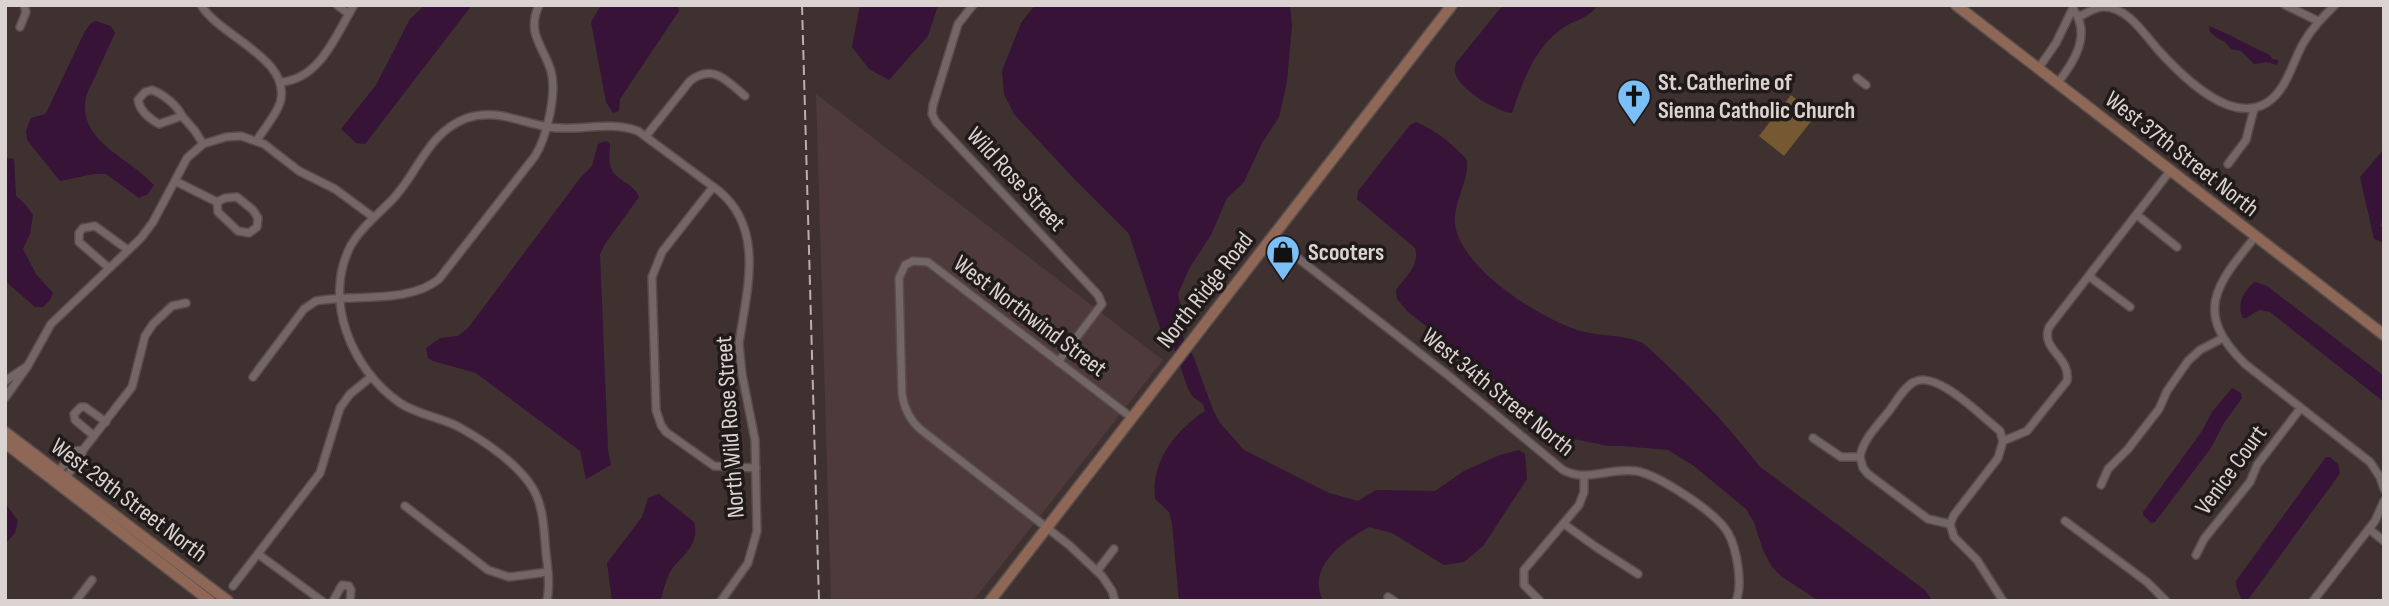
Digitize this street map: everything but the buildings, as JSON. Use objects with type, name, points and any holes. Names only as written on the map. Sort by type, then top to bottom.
[{"type":"main road","name":"North Ridge Road","points":[[990,601],[1452,5]]},
{"type":"main road","name":"West 37th Street North","points":[[1956,5],[2384,335]]},
{"type":"main road","name":"West 29th Street North","points":[[5,432],[59,479]]},
{"type":"main road","name":"West 29th Street North","points":[[5,443],[59,479],[176,568],[228,601]]},
{"type":"main road","name":"West 29th Street North","points":[[176,568],[211,601]]},
{"type":"street","points":[[20,27],[26,12],[24,5]]},
{"type":"street","points":[[201,5],[212,20],[268,64],[279,76],[279,106],[257,140]]},
{"type":"street","points":[[337,5],[349,14]]},
{"type":"street","points":[[281,82],[293,81],[314,69],[354,5]]},
{"type":"street","points":[[253,377],[304,309],[316,301],[409,293],[432,285],[535,156],[541,147],[547,127],[553,80],[533,27],[539,5]]},
{"type":"street","name":"Wild Rose Street","points":[[973,5],[958,24],[932,114],[936,122],[1098,295],[1102,304],[1058,362]]},
{"type":"street","points":[[2285,5],[2318,21]]},
{"type":"street","points":[[2079,17],[2099,6],[2115,10],[2128,17],[2173,65],[2221,103],[2254,109],[2265,104],[2280,91],[2318,21],[2335,5]]},
{"type":"street","points":[[2038,69],[2056,43],[2073,7]]},
{"type":"street","points":[[2057,84],[2073,63],[2080,45],[2079,17],[2073,7]]},
{"type":"street","points":[[646,136],[690,81],[698,75],[708,72],[720,76],[745,96]]},
{"type":"street","points":[[1857,78],[1866,85]]},
{"type":"street","points":[[182,116],[159,124],[143,112],[138,100],[145,92],[152,90],[173,104],[195,131],[203,144]]},
{"type":"street","points":[[2228,164],[2246,140],[2254,109]]},
{"type":"street","name":"North Wild Rose Street","points":[[547,601],[548,572],[541,512],[532,487],[517,469],[474,436],[456,425],[400,403],[372,377],[350,341],[341,313],[340,276],[349,248],[373,217],[394,198],[427,147],[438,135],[465,119],[494,114],[547,127],[624,126],[646,136],[731,201],[740,214],[746,231],[749,257],[739,358],[755,440],[757,531],[748,563],[721,601]]},
{"type":"street","points":[[5,398],[27,367],[51,324],[128,250],[153,222],[187,158],[203,144],[226,137],[241,136],[257,140],[299,171],[335,189],[373,217]]},
{"type":"street","points":[[2003,441],[2027,431],[2067,381],[2067,365],[2048,342],[2047,332],[2170,171]]},
{"type":"street","points":[[175,181],[217,202]]},
{"type":"street","points":[[713,187],[662,252],[652,277],[656,410],[666,432],[713,466],[757,468]]},
{"type":"street","points":[[237,197],[256,213],[257,227],[249,233],[238,231],[222,217],[217,202],[237,197]]},
{"type":"street","points":[[2137,215],[2177,247]]},
{"type":"street","points":[[109,268],[79,242],[79,233],[83,228],[95,226],[128,250]]},
{"type":"street","points":[[2255,237],[2218,288],[2215,310],[2224,338],[2232,352],[2245,364],[2366,459],[2383,479],[2384,489]]},
{"type":"street","name":"West 34th Street North","points":[[1272,239],[1563,470],[1584,476],[1614,470],[1647,473],[1669,484],[1718,521],[1731,540],[1740,580],[1737,601]]},
{"type":"street","name":"West Northwind Street","points":[[1047,527],[920,429],[908,415],[902,394],[899,278],[902,269],[913,261],[928,262],[1132,418]]},
{"type":"street","points":[[2090,277],[2130,307]]},
{"type":"street","points":[[59,479],[81,457],[83,450],[132,387],[145,336],[172,306],[186,303]]},
{"type":"street","points":[[2101,485],[2108,470],[2159,409],[2167,391],[2188,361],[2224,338]]},
{"type":"street","points":[[5,381],[27,367]]},
{"type":"street","points":[[233,586],[320,473],[335,420],[344,400],[372,377]]},
{"type":"street","points":[[1950,524],[1928,519],[1868,474],[1860,457],[1865,441],[1904,391],[1921,379],[1942,385],[1997,428],[2003,441],[2000,455],[1950,524],[1954,537],[1977,560],[2003,601]]},
{"type":"street","points":[[94,436],[75,420],[76,410],[85,407],[106,422]]},
{"type":"street","name":"Venice Court","points":[[2196,555],[2204,539],[2250,482],[2257,465],[2300,409]]},
{"type":"street","points":[[1813,438],[1840,457],[1860,457]]},
{"type":"street","points":[[1540,601],[1527,590],[1522,575],[1526,566],[1583,499],[1584,476]]},
{"type":"street","points":[[2313,601],[2369,529],[2384,501]]},
{"type":"street","points":[[405,506],[488,570],[509,577],[548,572]]},
{"type":"street","points":[[2065,521],[2147,582],[2166,601]]},
{"type":"street","points":[[1564,524],[1639,574]]},
{"type":"street","points":[[1047,527],[1097,571],[1108,583],[1115,601]]},
{"type":"street","points":[[2369,529],[2384,541]]},
{"type":"street","points":[[1097,571],[1114,549]]},
{"type":"street","points":[[258,554],[322,601]]},
{"type":"street","points":[[76,601],[92,580]]},
{"type":"street","points":[[333,601],[342,585],[349,586],[351,590],[350,601]]},
{"type":"shaded area","points":[[425,5],[472,5],[365,144],[356,143],[341,129],[376,85],[410,19]]},
{"type":"shaded area","points":[[601,5],[678,5],[679,11],[620,99],[619,111],[613,113],[606,102],[591,22]]},
{"type":"shaded area","points":[[860,5],[938,5],[928,36],[889,80],[869,69],[852,47]]},
{"type":"shaded area","points":[[1035,5],[1290,5],[1292,25],[1287,81],[1279,117],[1262,143],[1244,182],[1227,198],[1211,235],[1190,267],[1178,294],[1184,340],[1220,423],[1244,450],[1329,493],[1358,501],[1376,490],[1435,491],[1464,471],[1500,455],[1519,450],[1525,454],[1527,479],[1483,546],[1464,562],[1444,565],[1392,533],[1369,527],[1348,540],[1323,566],[1319,589],[1323,601],[1179,601],[1172,524],[1169,512],[1155,499],[1155,485],[1157,472],[1167,448],[1184,428],[1205,411],[1203,404],[1193,397],[1188,389],[1172,342],[1160,328],[1129,234],[1014,114],[1004,94],[1002,71],[1021,23]]},
{"type":"shaded area","points":[[1503,5],[1598,5],[1588,15],[1555,34],[1538,53],[1512,113],[1497,109],[1464,87],[1455,70],[1456,63]]},
{"type":"shaded area","points":[[96,21],[111,26],[115,33],[86,96],[85,112],[97,137],[154,185],[148,194],[139,198],[106,174],[60,181],[27,140],[26,131],[31,118],[45,114],[84,33],[91,23]]},
{"type":"shaded area","points":[[2209,26],[2270,55],[2272,59],[2278,60],[2277,65],[2267,62],[2254,64],[2241,51],[2231,49],[2217,38],[2210,32]]},
{"type":"shaded area","points":[[816,94],[1163,360],[973,601],[831,601]]},
{"type":"shaded area","points":[[1791,95],[1816,115],[1784,156],[1759,136]]},
{"type":"shaded area","points":[[1416,122],[1443,138],[1467,160],[1455,224],[1465,249],[1492,279],[1527,305],[1564,325],[1580,331],[1628,338],[1643,343],[1704,402],[1759,466],[1926,591],[1931,599],[1937,599],[1819,601],[1782,577],[1772,567],[1746,509],[1694,466],[1668,450],[1608,446],[1555,435],[1543,439],[1529,431],[1503,386],[1408,312],[1397,299],[1396,290],[1414,266],[1415,248],[1357,199],[1358,191],[1410,125]]},
{"type":"shaded area","points":[[606,141],[610,144],[613,172],[633,188],[639,197],[600,254],[608,450],[611,465],[586,479],[580,451],[476,373],[428,358],[426,348],[440,338],[458,336],[468,328],[592,166],[598,144]]},
{"type":"shaded area","points":[[2384,149],[2384,218],[2380,226],[2384,229],[2384,243],[2374,239],[2360,177]]},
{"type":"shaded area","points":[[7,158],[14,159],[16,196],[33,215],[30,234],[23,249],[36,274],[53,293],[43,307],[35,307],[5,281]]},
{"type":"shaded area","points":[[2255,282],[2267,286],[2384,376],[2384,402],[2270,312],[2259,310],[2243,318],[2240,308],[2242,298]]},
{"type":"shaded area","points":[[2232,388],[2241,393],[2242,398],[2224,423],[2211,448],[2155,522],[2151,523],[2143,512],[2202,431],[2212,412]]},
{"type":"shaded area","points":[[2326,457],[2338,464],[2340,473],[2247,601],[2242,601],[2236,581]]},
{"type":"shaded area","points":[[659,494],[694,522],[693,543],[670,572],[660,601],[612,601],[607,563],[642,517],[648,498]]},
{"type":"shaded area","points":[[5,503],[18,521],[15,533],[5,544]]},
{"type":"railway","points":[[802,5],[819,601]]},
{"type":"place","name":"St. Catherine of Sienna Catholic Church","points":[[1634,126]]},
{"type":"place","name":"Scooters","points":[[1283,282]]}]
